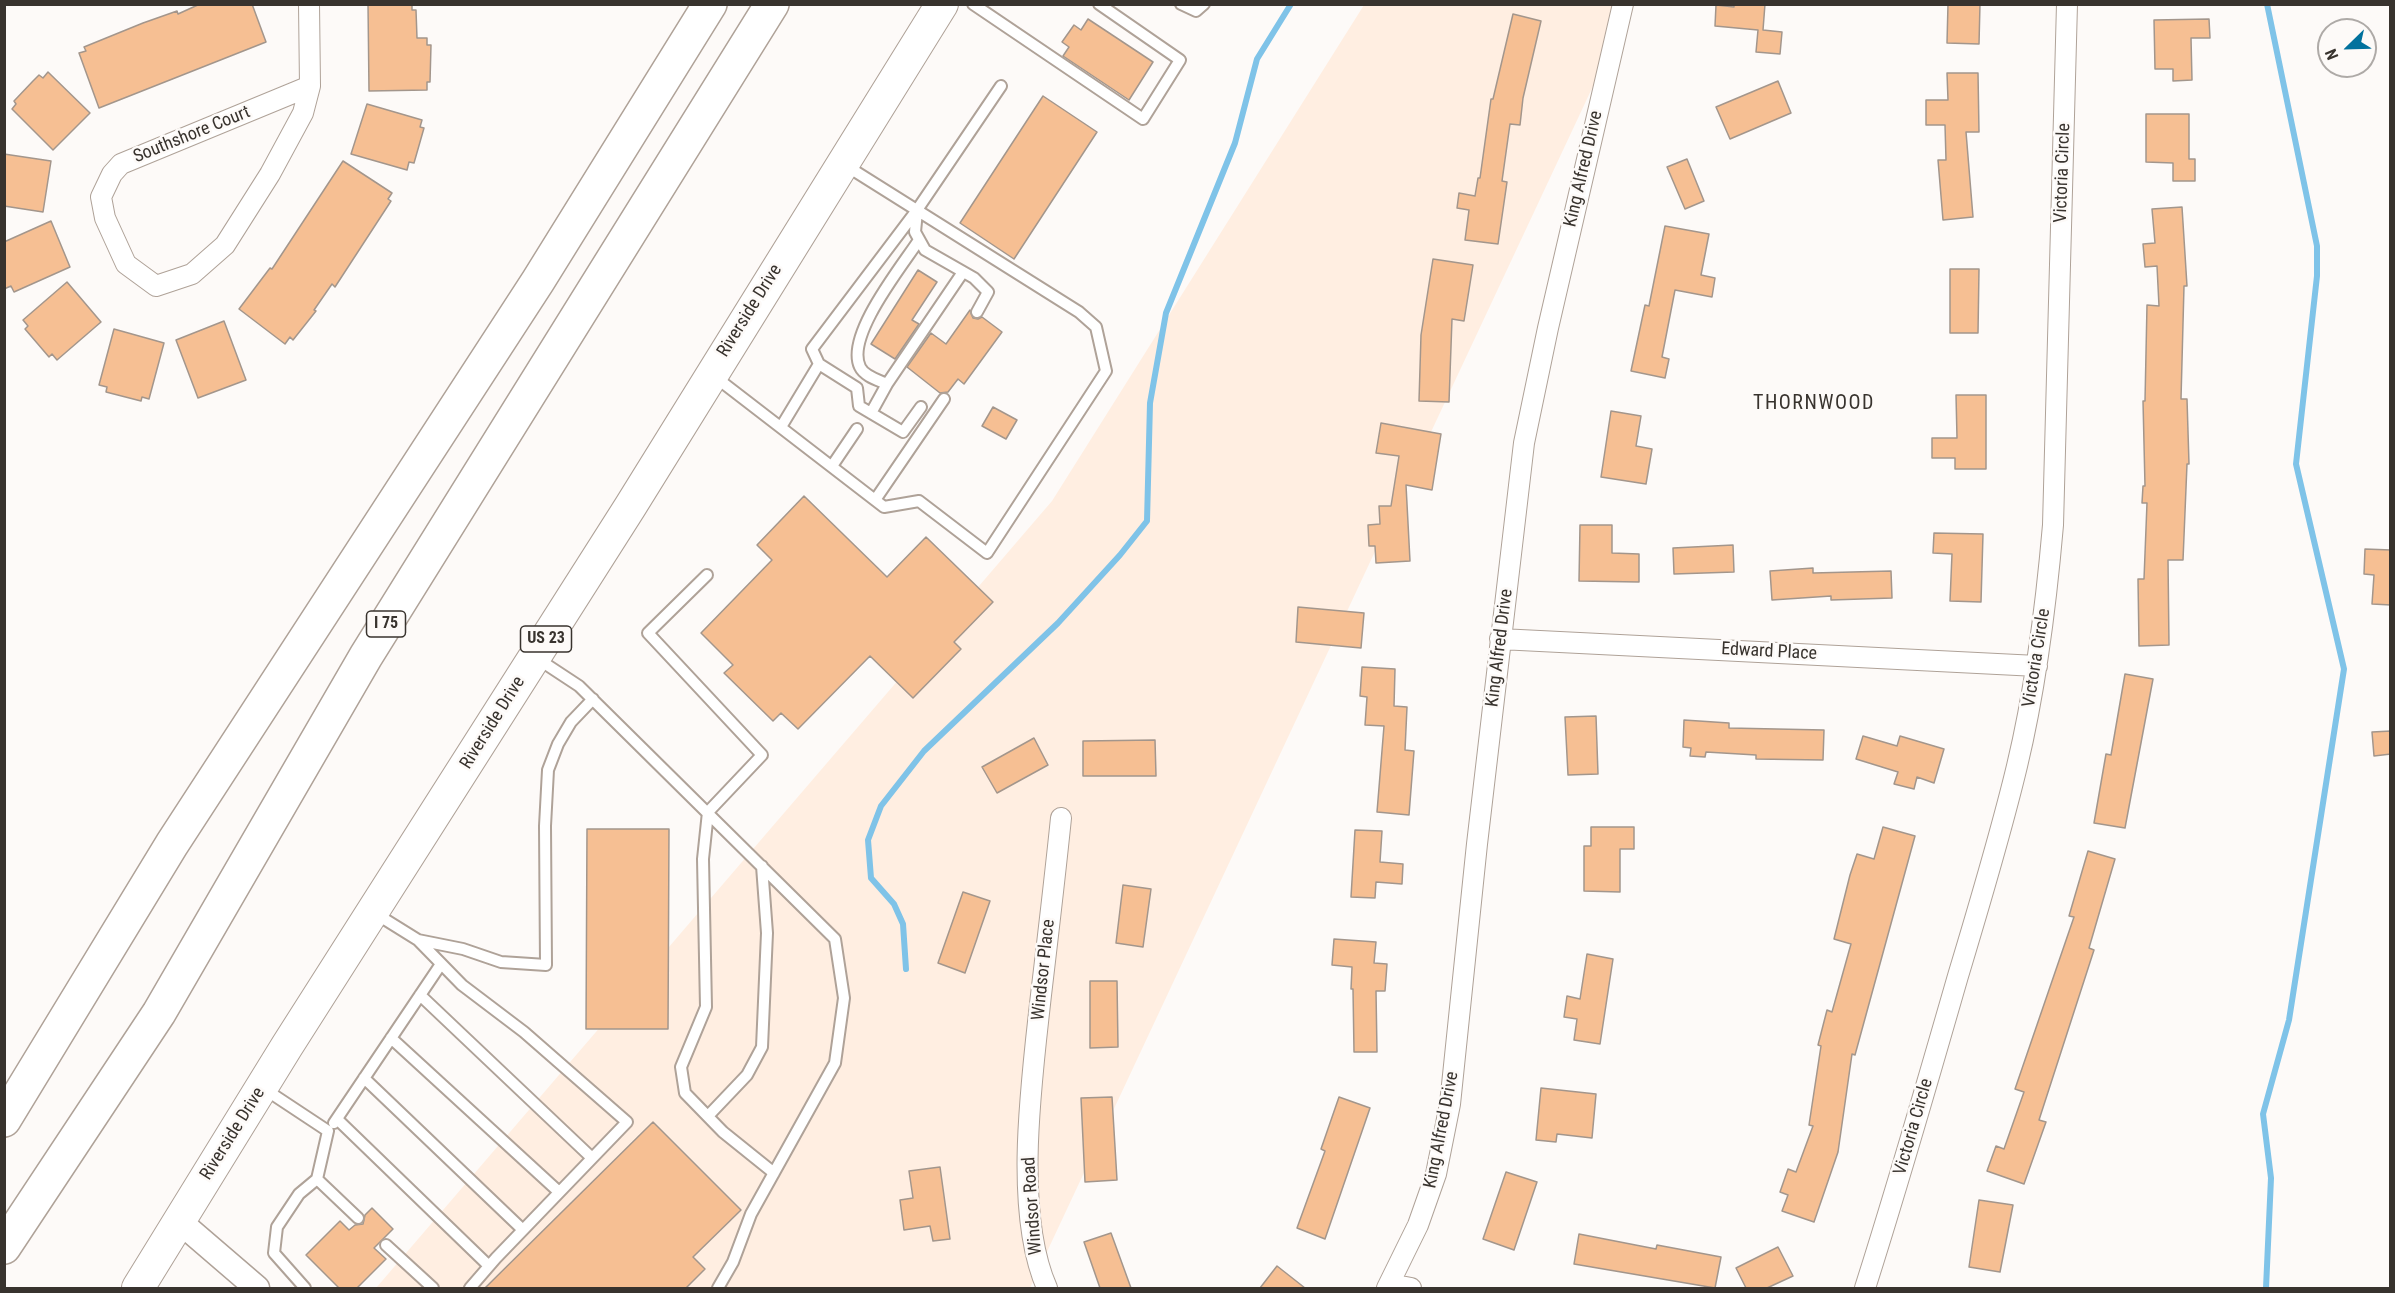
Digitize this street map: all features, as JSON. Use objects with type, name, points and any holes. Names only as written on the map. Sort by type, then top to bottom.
[{"type":"highway","points":[[4,1120],[172,844],[538,281],[710,4]]},
{"type":"highway","name":"I 75","points":[[4,1247],[159,1013],[366,656],[772,4]]},
{"type":"main road","name":"Riverside Drive","points":[[138,1288],[942,4]]},
{"type":"street","name":"Southshore Court","points":[[309,4],[310,86],[303,112],[270,174],[225,245],[192,273],[156,286],[126,264],[105,218],[101,197],[112,174],[121,164],[310,86]]},
{"type":"street","name":"King Alfred Drive","points":[[1389,1286],[1418,1225],[1436,1174],[1450,1104],[1500,639],[1524,443],[1623,4]]},
{"type":"street","name":"Victoria Circle","points":[[1865,1288],[1988,874],[2017,766],[2037,666],[2048,591],[2053,525],[2067,4]]},
{"type":"street","name":"Edward Place","points":[[1500,639],[2037,666]]},
{"type":"street","name":"Windsor Place","points":[[1029,1122],[1061,818]]},
{"type":"street","name":"Windsor Road","points":[[1029,1122],[1032,1238],[1039,1271],[1047,1288]]},
{"type":"street","points":[[179,1221],[257,1288]]},
{"type":"street","points":[[1389,1286],[1411,1288]]},
{"type":"lane","points":[[973,4],[1143,119],[1180,60],[1099,4]]},
{"type":"lane","points":[[1181,4],[1196,11],[1204,4]]},
{"type":"lane","points":[[921,407],[903,432],[859,406],[856,388],[819,364],[812,349],[917,210],[1001,86]]},
{"type":"lane","points":[[711,374],[884,507],[919,501],[987,553],[1106,371],[1096,327],[1079,312],[843,164]]},
{"type":"lane","points":[[917,210],[915,232],[924,250],[974,278],[988,292],[977,312]]},
{"type":"lane","points":[[886,384],[872,378],[860,368],[856,352],[869,314],[919,240]]},
{"type":"lane","points":[[871,413],[886,384],[963,272]]},
{"type":"lane","points":[[781,427],[819,364]]},
{"type":"lane","points":[[876,500],[944,399]]},
{"type":"lane","points":[[832,466],[857,429]]},
{"type":"lane","points":[[707,575],[648,633],[762,754],[708,812],[704,859],[706,1007],[681,1067],[685,1093],[723,1132],[774,1173]]},
{"type":"lane","points":[[534,657],[579,686],[835,939],[844,998],[835,1063],[751,1214],[733,1262],[718,1288]]},
{"type":"lane","points":[[418,940],[463,949],[501,962],[546,965],[546,826],[549,770],[558,744],[571,722],[592,699]]},
{"type":"lane","points":[[708,1116],[747,1075],[762,1047],[767,933],[762,866]]},
{"type":"lane","points":[[373,912],[418,940],[462,985],[524,1032],[627,1122],[470,1288]]},
{"type":"lane","points":[[305,1288],[274,1253],[277,1227],[299,1194],[316,1179],[328,1131],[441,964]]},
{"type":"lane","points":[[420,995],[592,1158]]},
{"type":"lane","points":[[391,1038],[559,1192]]},
{"type":"lane","points":[[364,1078],[523,1230]]},
{"type":"lane","points":[[262,1088],[328,1131]]},
{"type":"lane","points":[[336,1119],[489,1266]]},
{"type":"lane","points":[[316,1179],[358,1218]]},
{"type":"lane","points":[[386,1245],[430,1285]]},
{"type":"lane","points":[[415,1288],[430,1285]]},
{"type":"shaded area","points":[[1364,5],[1631,5],[1030,1288],[376,1288],[1052,501]]},
{"type":"building","points":[[200,4],[252,4],[266,42],[99,108],[79,53],[86,51],[84,47],[143,23],[177,11],[178,14]]},
{"type":"building","points":[[368,4],[412,4],[412,10],[416,10],[417,38],[427,38],[427,45],[431,45],[430,82],[427,82],[427,90],[369,91]]},
{"type":"building","points":[[1734,4],[1765,4],[1763,30],[1782,32],[1780,54],[1756,52],[1758,30],[1715,26],[1716,5],[1734,7]]},
{"type":"building","points":[[1948,4],[1980,4],[1979,44],[1947,43]]},
{"type":"building","points":[[1513,14],[1541,21],[1523,98],[1520,125],[1510,124],[1502,181],[1507,182],[1498,244],[1465,240],[1469,210],[1457,208],[1459,193],[1475,196],[1478,178],[1480,178],[1491,99],[1493,99]]},
{"type":"building","points":[[1088,19],[1153,62],[1129,100],[1063,56],[1069,47],[1062,42],[1074,25],[1081,30]]},
{"type":"building","points":[[2209,19],[2210,38],[2191,38],[2192,80],[2173,81],[2173,69],[2155,69],[2154,20]]},
{"type":"building","points":[[48,72],[90,113],[53,150],[12,109],[16,104],[14,101],[33,81],[39,75],[43,78]]},
{"type":"building","points":[[1947,73],[1978,73],[1979,132],[1966,132],[1973,217],[1943,220],[1938,160],[1946,160],[1945,125],[1926,125],[1926,100],[1948,100]]},
{"type":"building","points":[[1778,81],[1791,113],[1730,139],[1716,107]]},
{"type":"building","points":[[1043,96],[1097,132],[1014,259],[960,223]]},
{"type":"building","points":[[367,104],[422,120],[420,127],[424,128],[414,163],[409,162],[407,170],[351,154]]},
{"type":"building","points":[[2146,114],[2189,114],[2189,159],[2195,159],[2195,181],[2173,181],[2173,163],[2146,162]]},
{"type":"building","points":[[4,154],[51,161],[43,212],[4,206]]},
{"type":"building","points":[[1687,159],[1704,201],[1685,209],[1667,167]]},
{"type":"building","points":[[343,161],[392,193],[388,199],[391,201],[335,287],[332,284],[314,310],[316,311],[293,340],[290,337],[285,344],[239,309],[270,268],[272,269]]},
{"type":"building","points":[[2182,207],[2187,286],[2184,286],[2181,399],[2187,399],[2189,464],[2187,464],[2183,560],[2168,560],[2169,645],[2139,646],[2138,579],[2144,579],[2147,503],[2142,503],[2143,486],[2145,486],[2143,401],[2145,401],[2147,305],[2159,306],[2157,266],[2145,267],[2143,244],[2155,243],[2152,209]]},
{"type":"building","points":[[51,221],[70,267],[14,292],[11,286],[4,289],[4,242]]},
{"type":"building","points":[[1665,226],[1709,234],[1701,275],[1715,278],[1712,297],[1675,290],[1662,357],[1669,359],[1665,378],[1631,371],[1645,305],[1649,306]]},
{"type":"building","points":[[1433,259],[1473,265],[1464,321],[1452,319],[1449,402],[1419,401],[1421,335]]},
{"type":"building","points":[[1950,269],[1979,269],[1978,333],[1950,333]]},
{"type":"building","points":[[918,270],[937,282],[912,320],[919,324],[895,359],[871,344]]},
{"type":"building","points":[[67,282],[101,322],[57,360],[52,354],[49,357],[25,329],[28,326],[23,320]]},
{"type":"building","points":[[970,310],[973,318],[982,317],[1002,332],[964,384],[958,379],[948,392],[940,393],[907,367],[931,333],[946,344]]},
{"type":"building","points":[[224,321],[246,380],[198,398],[176,340]]},
{"type":"building","points":[[114,329],[164,343],[149,399],[142,397],[141,401],[106,392],[107,387],[99,385]]},
{"type":"building","points":[[1956,395],[1986,395],[1986,469],[1955,469],[1955,458],[1932,458],[1932,438],[1957,438]]},
{"type":"building","points":[[993,407],[1017,420],[1006,439],[982,426]]},
{"type":"building","points":[[1611,411],[1641,416],[1636,446],[1652,449],[1646,484],[1601,477]]},
{"type":"building","points":[[1381,423],[1441,434],[1432,490],[1406,485],[1410,561],[1376,563],[1375,546],[1369,546],[1368,525],[1380,524],[1379,506],[1391,506],[1399,456],[1376,453]]},
{"type":"building","points":[[804,496],[887,577],[926,537],[993,602],[954,642],[961,649],[913,698],[870,656],[798,729],[781,713],[773,721],[724,673],[733,665],[701,633],[772,560],[757,545]]},
{"type":"building","points":[[1580,525],[1612,525],[1612,553],[1639,554],[1639,582],[1579,581]]},
{"type":"building","points":[[1934,533],[1983,534],[1981,602],[1950,601],[1952,554],[1933,553]]},
{"type":"building","points":[[1733,545],[1734,572],[1674,574],[1673,548]]},
{"type":"building","points":[[2365,549],[2391,550],[2391,605],[2372,604],[2374,575],[2364,574]]},
{"type":"building","points":[[1813,568],[1813,573],[1891,571],[1892,598],[1831,600],[1831,596],[1772,600],[1770,571]]},
{"type":"building","points":[[1298,607],[1364,613],[1361,648],[1296,642]]},
{"type":"building","points":[[1362,667],[1395,669],[1394,706],[1407,707],[1405,750],[1414,751],[1409,815],[1377,812],[1384,726],[1365,725],[1367,697],[1360,696]]},
{"type":"building","points":[[2125,674],[2153,679],[2125,828],[2094,823],[2106,754],[2111,755]]},
{"type":"building","points":[[1596,716],[1598,774],[1568,775],[1565,717]]},
{"type":"building","points":[[1684,720],[1729,723],[1729,728],[1824,730],[1823,760],[1756,759],[1756,755],[1706,752],[1705,757],[1690,756],[1691,748],[1683,747]]},
{"type":"building","points":[[2391,731],[2391,754],[2374,756],[2372,732]]},
{"type":"building","points":[[1863,736],[1897,746],[1900,736],[1944,749],[1934,783],[1917,777],[1914,789],[1894,784],[1898,772],[1856,759]]},
{"type":"building","points":[[1034,738],[1048,765],[997,793],[982,767]]},
{"type":"building","points":[[1155,740],[1156,776],[1083,776],[1083,741]]},
{"type":"building","points":[[1591,827],[1634,827],[1634,849],[1620,849],[1620,892],[1584,891],[1584,846],[1591,846]]},
{"type":"building","points":[[1883,827],[1915,836],[1855,1055],[1852,1054],[1838,1152],[1814,1222],[1782,1211],[1788,1195],[1780,1192],[1788,1169],[1796,1172],[1813,1126],[1809,1125],[1821,1046],[1818,1045],[1827,1010],[1832,1012],[1851,944],[1834,939],[1850,875],[1857,854],[1874,859]]},
{"type":"building","points":[[587,829],[669,829],[668,1029],[586,1029]]},
{"type":"building","points":[[1355,830],[1382,831],[1380,862],[1403,864],[1402,884],[1376,882],[1375,898],[1351,897]]},
{"type":"building","points":[[2088,851],[2115,859],[2089,948],[2094,950],[2039,1120],[2046,1122],[2024,1184],[1987,1171],[1996,1146],[2004,1149],[2024,1092],[2015,1089],[2074,917],[2069,916]]},
{"type":"building","points":[[1123,885],[1151,889],[1143,947],[1116,943]]},
{"type":"building","points":[[963,892],[990,901],[965,973],[938,963]]},
{"type":"building","points":[[1334,939],[1376,942],[1374,963],[1387,964],[1385,991],[1376,991],[1377,1052],[1354,1052],[1352,967],[1332,965]]},
{"type":"building","points":[[1587,954],[1613,959],[1600,1044],[1574,1040],[1577,1019],[1564,1017],[1567,996],[1580,999]]},
{"type":"building","points":[[1090,981],[1117,981],[1118,1047],[1090,1048]]},
{"type":"building","points":[[1541,1088],[1596,1094],[1592,1138],[1557,1134],[1556,1142],[1536,1140]]},
{"type":"building","points":[[1112,1097],[1117,1180],[1085,1182],[1081,1098]]},
{"type":"building","points":[[1339,1097],[1370,1108],[1325,1239],[1297,1228],[1325,1151],[1321,1149]]},
{"type":"building","points":[[653,1122],[741,1210],[693,1257],[705,1269],[686,1288],[485,1288]]},
{"type":"building","points":[[940,1167],[950,1239],[933,1241],[930,1226],[904,1230],[900,1200],[913,1198],[909,1171]]},
{"type":"building","points":[[1506,1172],[1537,1182],[1514,1250],[1483,1239]]},
{"type":"building","points":[[1979,1200],[2013,1205],[2000,1272],[1969,1267]]},
{"type":"building","points":[[372,1208],[393,1229],[374,1248],[386,1259],[357,1288],[339,1288],[306,1255],[340,1221],[349,1230],[355,1225],[363,1224],[365,1215]]},
{"type":"building","points":[[1111,1233],[1131,1288],[1100,1288],[1084,1242]]},
{"type":"building","points":[[1579,1234],[1656,1249],[1657,1245],[1721,1257],[1715,1288],[1574,1264]]},
{"type":"building","points":[[1778,1247],[1793,1276],[1767,1288],[1746,1288],[1736,1268]]},
{"type":"building","points":[[1277,1266],[1305,1288],[1260,1288]]},
{"type":"waterway","points":[[906,969],[903,924],[894,904],[871,878],[868,840],[881,806],[924,751],[1058,623],[1120,555],[1147,521],[1150,403],[1166,313],[1235,143],[1257,59],[1291,4]]},
{"type":"waterway","points":[[2266,1288],[2271,1178],[2263,1114],[2289,1020],[2344,669],[2296,464],[2317,276],[2317,246],[2267,4]]},
{"type":"district","name":"THORNWOOD","points":[[1814,404]]}]
